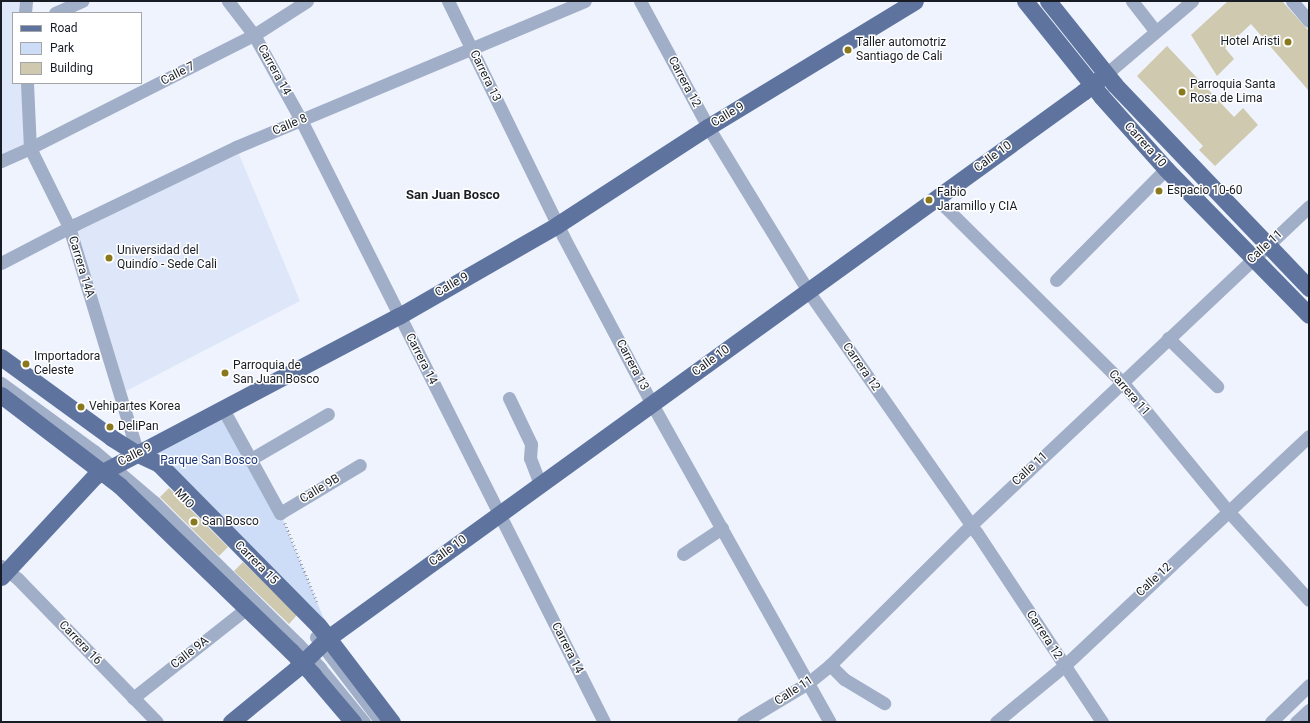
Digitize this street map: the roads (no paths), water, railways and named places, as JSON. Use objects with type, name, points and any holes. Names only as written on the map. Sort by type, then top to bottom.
[{"type":"main road","name":"Calle 9","points":[[3,571],[95,476],[399,316],[557,225],[708,127],[915,1]]},
{"type":"main road","name":"Carrera 10","points":[[1025,1],[1092,85],[1166,169],[1309,315]]},
{"type":"main road","name":"Carrera 10","points":[[1048,1],[1106,74],[1309,288]]},
{"type":"main road","name":"Calle 10","points":[[231,722],[306,660],[325,641],[1106,74]]},
{"type":"main road","name":"Carrera 15","points":[[1,357],[134,455],[159,464],[318,625],[325,641],[392,722]]},
{"type":"main road","points":[[1,395],[108,469],[120,486],[247,608],[306,660],[353,722]]},
{"type":"street","points":[[25,12],[26,1]]},
{"type":"street","points":[[57,12],[82,1]]},
{"type":"street","name":"Carrera 14","points":[[228,1],[254,35],[301,120],[604,722]]},
{"type":"street","name":"Calle 7","points":[[1,161],[30,148],[254,35],[307,1]]},
{"type":"street","name":"Carrera 13","points":[[448,1],[557,225],[652,404],[830,722]]},
{"type":"street","name":"Calle 8","points":[[1,263],[69,227],[236,147],[472,50],[585,1]]},
{"type":"street","name":"Carrera 12","points":[[640,1],[708,127],[808,291],[971,524],[1102,722]]},
{"type":"street","points":[[1132,1],[1155,30]]},
{"type":"street","name":"Calle 10","points":[[1106,74],[1155,30],[1192,1]]},
{"type":"street","points":[[1292,1],[1309,21]]},
{"type":"street","name":"Carrera 14A","points":[[27,84],[30,148],[69,227],[134,455]]},
{"type":"street","points":[[1056,280],[1166,169]]},
{"type":"street","name":"Carrera 11","points":[[936,198],[1122,382],[1228,511],[1309,600]]},
{"type":"street","name":"Calle 11","points":[[743,722],[808,683],[830,665],[971,524],[1309,206]]},
{"type":"street","points":[[1168,338],[1217,386]]},
{"type":"street","points":[[1,366],[107,442],[134,455]]},
{"type":"street","name":"MIO","points":[[1,383],[108,469],[154,502],[201,547],[364,722]]},
{"type":"street","points":[[509,398],[531,444],[530,458],[540,484]]},
{"type":"street","points":[[223,409],[251,459],[328,414]]},
{"type":"street","name":"Calle 12","points":[[996,722],[1064,666],[1309,436]]},
{"type":"street","name":"Calle 9B","points":[[251,459],[280,513],[360,465]]},
{"type":"street","points":[[683,554],[722,528]]},
{"type":"street","name":"Carrera 16","points":[[3,571],[18,579],[157,722]]},
{"type":"street","name":"Calle 9A","points":[[133,698],[247,608]]},
{"type":"street","points":[[325,641],[381,722]]},
{"type":"street","points":[[830,665],[844,679],[884,703]]},
{"type":"street","points":[[1271,722],[1309,685]]},
{"type":"street","points":[[1296,722],[1309,710]]},
{"type":"place","name":"Hotel Aristi","points":[[1288,42]]},
{"type":"place","name":"Taller automotriz Santiago de Cali","points":[[848,50]]},
{"type":"place","name":"Parroquia Santa Rosa de Lima","points":[[1182,92]]},
{"type":"place","name":"Espacio 10-60","points":[[1159,191]]},
{"type":"place","name":"Fabio Jaramillo y CIA","points":[[929,200]]},
{"type":"place","name":"Universidad del Quindío - Sede Cali","points":[[109,258]]},
{"type":"place","name":"Importadora Celeste","points":[[26,364]]},
{"type":"place","name":"Parroquia de San Juan Bosco","points":[[225,373]]},
{"type":"place","name":"Vehipartes Korea","points":[[81,407]]},
{"type":"place","name":"DeliPan","points":[[110,427]]},
{"type":"place","name":"San Bosco","points":[[194,522]]},
{"type":"district","name":"San Juan Bosco","points":[[453,195]]},
{"type":"park label","name":"Parque San Bosco","points":[[209,461]]}]
